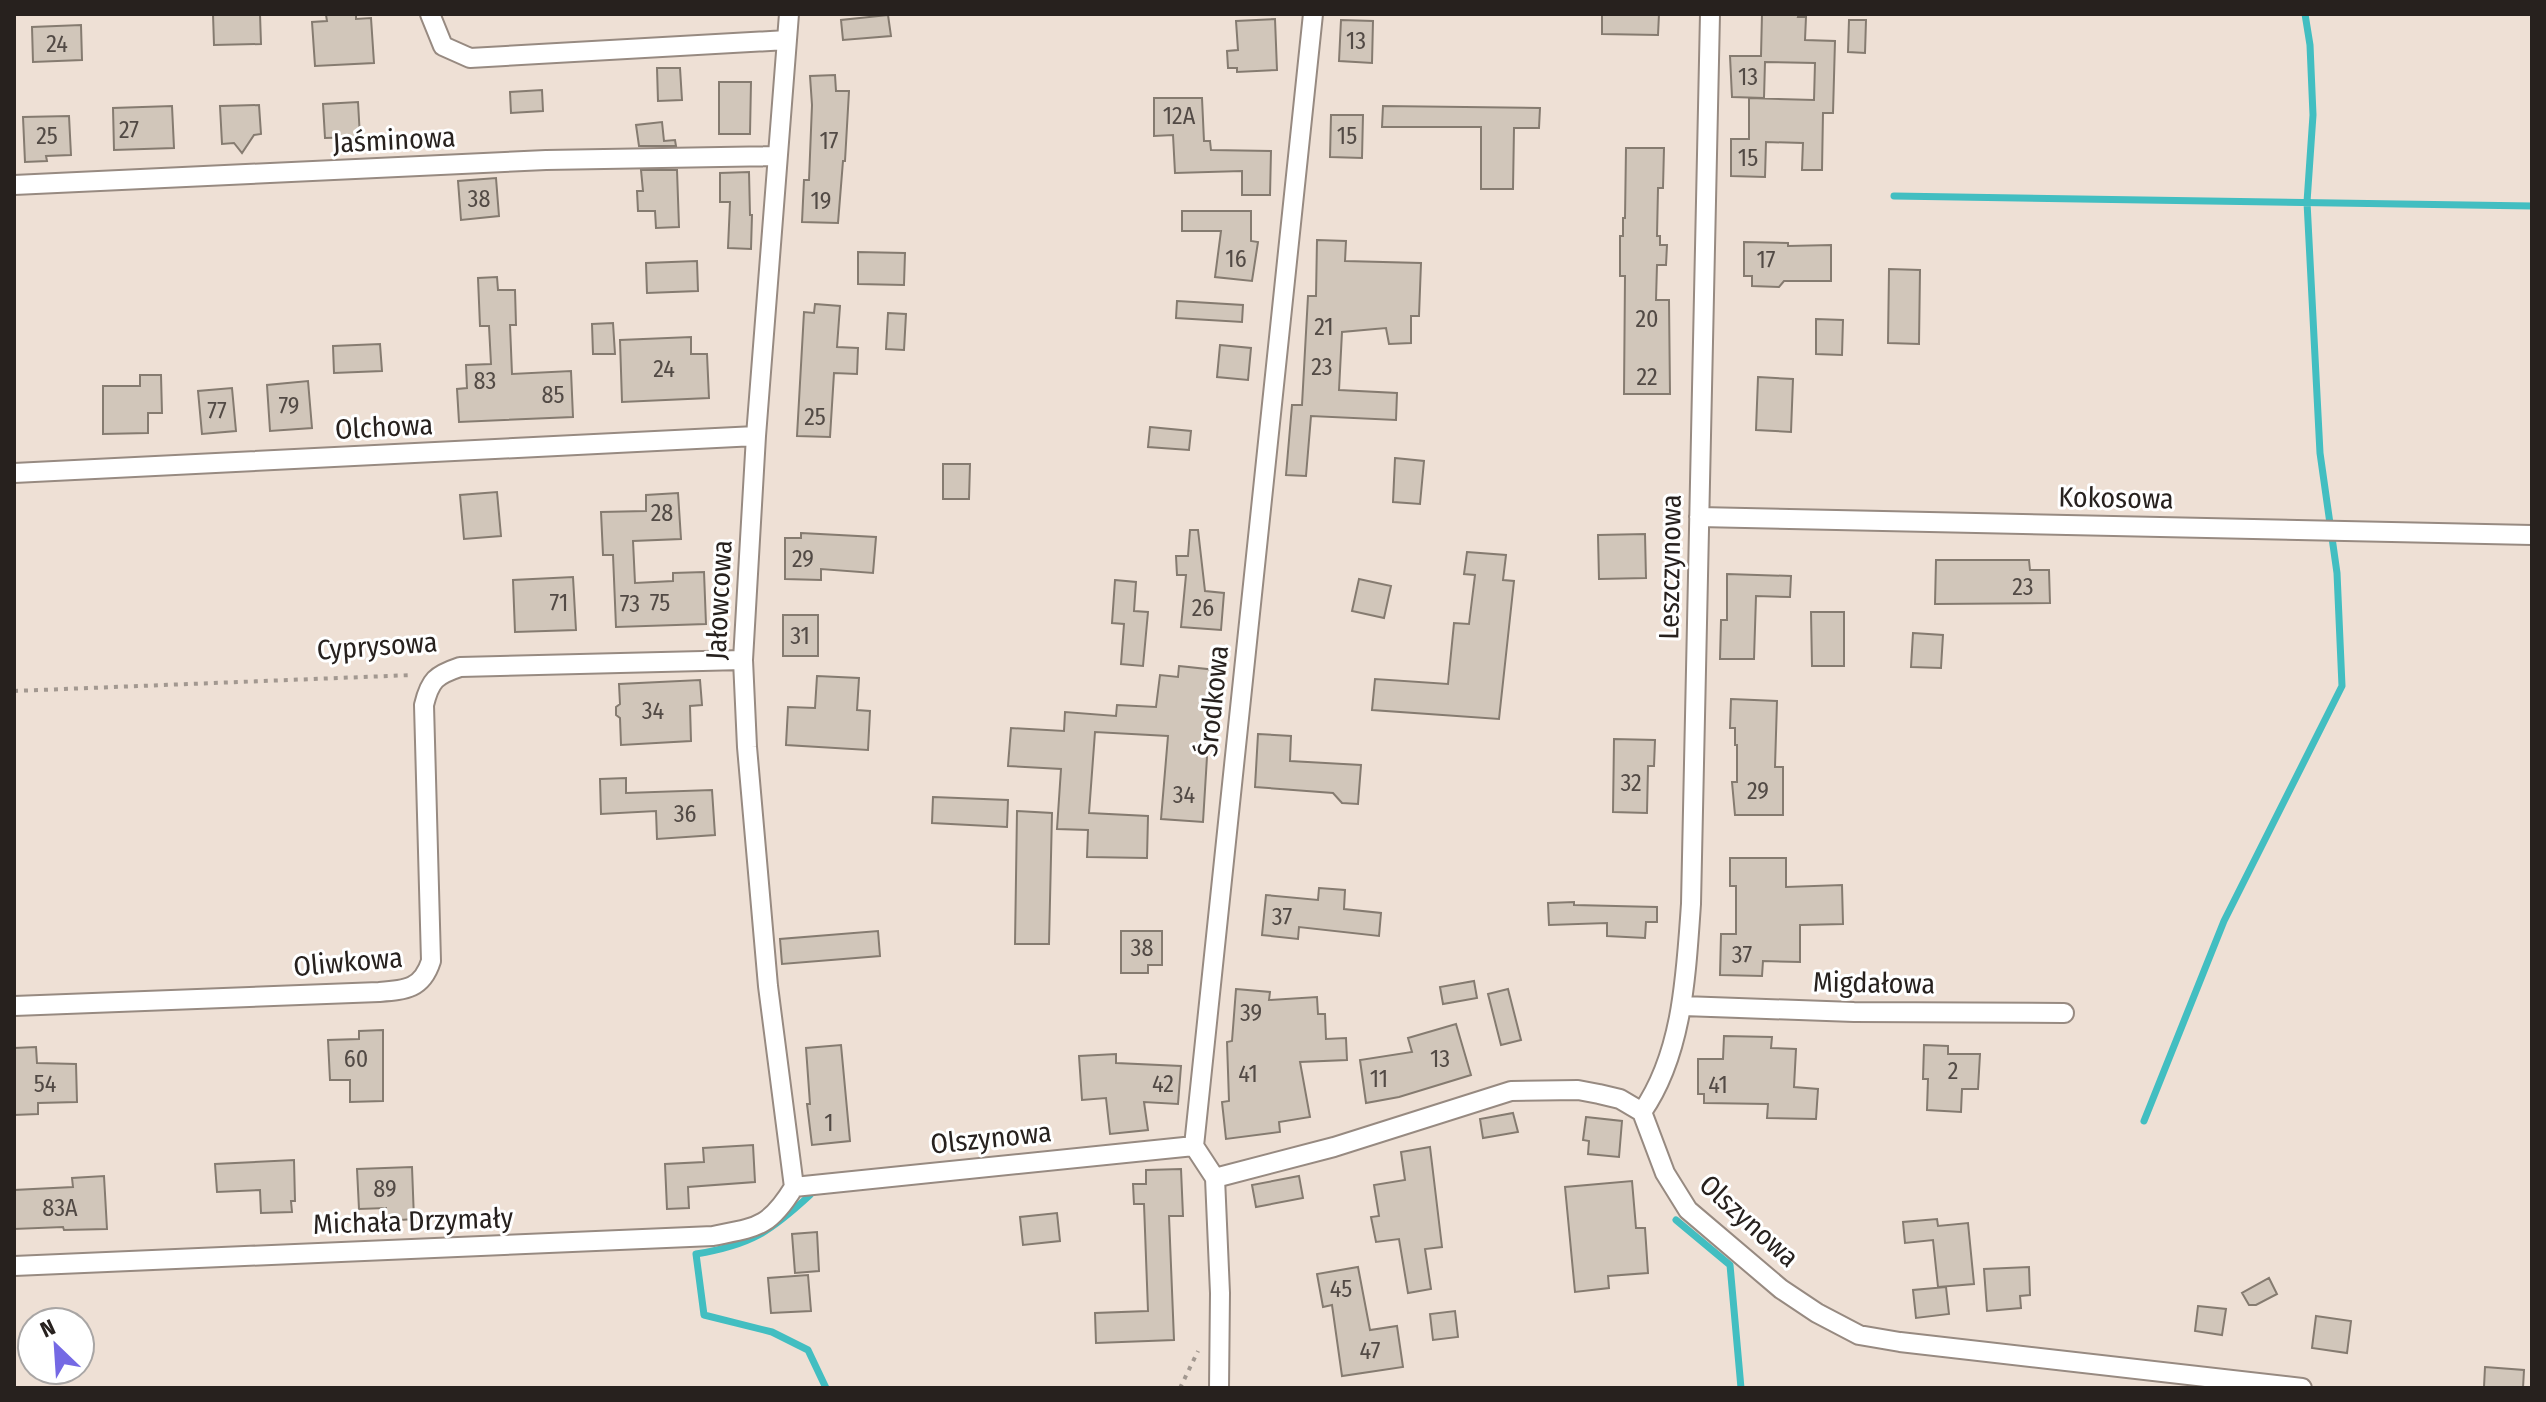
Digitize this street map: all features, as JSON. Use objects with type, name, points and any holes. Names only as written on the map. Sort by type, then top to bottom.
[{"type":"street","points":[[430,14],[443,46],[470,58],[787,40]]},
{"type":"street","name":"Jałowcowa","points":[[789,14],[756,436],[743,660],[747,747],[768,986],[794,1187]]},
{"type":"street","name":"Środkowa","points":[[1194,1146],[1313,14]]},
{"type":"street","name":"Leszczynowa","points":[[1642,1112],[1654,1095],[1683,1006],[1691,904],[1710,14]]},
{"type":"street","name":"Jaśminowa","points":[[14,185],[546,160],[777,156]]},
{"type":"street","name":"Olchowa","points":[[14,473],[756,436]]},
{"type":"street","name":"Kokosowa","points":[[1699,517],[2532,535]]},
{"type":"street","name":"Cyprysowa","points":[[439,674],[460,667],[743,660]]},
{"type":"street","name":"Oliwkowa","points":[[14,1006],[379,992],[401,990],[419,983],[431,961],[424,705],[428,688],[439,674]]},
{"type":"street","name":"Migdałowa","points":[[1683,1006],[1854,1012],[2064,1013]]},
{"type":"street","points":[[1215,1178],[1334,1147],[1511,1091],[1578,1090],[1620,1099],[1642,1112]]},
{"type":"street","name":"Olszynowa","points":[[1642,1112],[1665,1173],[1688,1210],[1781,1289],[1859,1335],[2302,1388]]},
{"type":"street","points":[[1194,1146],[1215,1178],[1220,1293],[1219,1388]]},
{"type":"street","name":"Olszynowa","points":[[794,1187],[1194,1146]]},
{"type":"street","name":"Michała Drzymały","points":[[14,1266],[713,1236],[758,1227],[780,1210],[794,1187]]},
{"type":"path","name":"Cyprysowa","points":[[14,691],[439,674]]},
{"type":"building","points":[[213,14],[260,14],[261,44],[214,45]]},
{"type":"building","points":[[356,14],[356,19],[371,18],[374,63],[315,66],[312,22],[327,21],[326,15]]},
{"type":"building","points":[[1602,14],[1659,14],[1658,35],[1602,34]]},
{"type":"building","points":[[1762,14],[1799,14],[1798,17],[1806,17],[1805,40],[1835,41],[1833,113],[1823,113],[1822,170],[1802,170],[1803,143],[1766,142],[1765,177],[1731,176],[1731,139],[1749,139],[1749,98],[1814,100],[1815,63],[1765,62],[1764,98],[1732,97],[1730,56],[1761,56]]},
{"type":"building","points":[[888,15],[891,36],[843,40],[841,20]]},
{"type":"building","points":[[1275,19],[1277,70],[1237,72],[1237,68],[1228,68],[1227,51],[1238,50],[1236,21]]},
{"type":"building","points":[[1341,20],[1373,21],[1372,63],[1339,61]]},
{"type":"building","points":[[1849,20],[1866,20],[1865,53],[1848,52]]},
{"type":"building","points":[[81,25],[82,60],[33,62],[32,27]]},
{"type":"building","points":[[657,68],[680,68],[682,100],[658,101]]},
{"type":"building","points":[[835,75],[836,91],[849,91],[838,223],[802,222],[804,180],[809,180],[810,76]]},
{"type":"building","points":[[719,82],[751,82],[750,134],[719,134]]},
{"type":"building","points":[[542,90],[543,111],[511,113],[510,92]]},
{"type":"building","points":[[1154,98],[1202,98],[1204,141],[1210,141],[1211,150],[1271,151],[1270,195],[1242,195],[1242,171],[1175,173],[1173,135],[1154,136]]},
{"type":"building","points":[[358,102],[360,137],[325,138],[323,104]]},
{"type":"building","points":[[259,105],[261,134],[254,135],[242,153],[234,143],[222,144],[220,106]]},
{"type":"building","points":[[172,106],[174,148],[114,150],[113,108]]},
{"type":"building","points":[[1383,106],[1540,108],[1539,128],[1514,128],[1513,189],[1481,189],[1481,127],[1382,127]]},
{"type":"building","points":[[1331,115],[1363,115],[1362,158],[1330,157]]},
{"type":"building","points":[[69,116],[71,155],[46,156],[47,161],[25,162],[23,117]]},
{"type":"building","points":[[662,122],[664,141],[675,140],[676,146],[639,146],[636,125]]},
{"type":"building","points":[[1626,148],[1664,148],[1663,188],[1658,188],[1657,236],[1660,236],[1660,245],[1667,245],[1666,265],[1657,265],[1656,300],[1669,300],[1670,394],[1624,394],[1625,276],[1620,276],[1620,236],[1623,236],[1625,218]]},
{"type":"building","points":[[641,170],[677,170],[679,227],[656,228],[655,211],[638,211],[637,191],[643,191]]},
{"type":"building","points":[[749,172],[751,249],[728,248],[730,202],[720,202],[720,173]]},
{"type":"building","points":[[496,178],[499,216],[461,220],[458,181]]},
{"type":"building","points":[[1182,211],[1251,211],[1251,241],[1258,242],[1252,281],[1215,277],[1221,231],[1182,231]]},
{"type":"building","points":[[1317,240],[1346,241],[1345,261],[1421,263],[1419,316],[1411,316],[1411,343],[1389,344],[1386,328],[1342,332],[1339,390],[1397,393],[1396,420],[1311,416],[1306,476],[1286,475],[1292,405],[1302,405],[1308,296],[1316,296]]},
{"type":"building","points":[[1744,242],[1788,243],[1788,246],[1831,245],[1831,281],[1784,281],[1779,287],[1752,286],[1752,276],[1744,276]]},
{"type":"building","points":[[858,252],[905,253],[904,285],[858,284]]},
{"type":"building","points":[[697,261],[698,291],[647,293],[646,263]]},
{"type":"building","points":[[1889,269],[1920,270],[1919,344],[1888,343]]},
{"type":"building","points":[[497,277],[498,290],[515,290],[516,325],[510,325],[512,374],[571,371],[573,417],[459,422],[457,389],[467,388],[466,365],[491,364],[489,326],[480,326],[478,278]]},
{"type":"building","points":[[1177,301],[1243,305],[1242,322],[1176,318]]},
{"type":"building","points":[[815,304],[840,306],[837,347],[858,348],[857,374],[834,373],[830,437],[797,436],[804,312],[814,313]]},
{"type":"building","points":[[888,313],[906,314],[904,350],[886,349]]},
{"type":"building","points":[[1816,319],[1843,320],[1842,355],[1816,354]]},
{"type":"building","points":[[613,323],[615,354],[593,354],[592,324]]},
{"type":"building","points":[[691,337],[691,354],[707,354],[709,398],[622,402],[620,340]]},
{"type":"building","points":[[380,344],[382,371],[334,373],[333,346]]},
{"type":"building","points":[[1220,345],[1251,348],[1248,380],[1217,377]]},
{"type":"building","points":[[140,375],[161,375],[162,413],[148,413],[148,433],[103,434],[103,386],[140,386]]},
{"type":"building","points":[[1758,377],[1793,379],[1791,432],[1756,430]]},
{"type":"building","points":[[308,381],[312,428],[270,431],[267,385]]},
{"type":"building","points":[[232,388],[236,431],[202,434],[198,391]]},
{"type":"building","points":[[1150,427],[1191,431],[1189,450],[1148,447]]},
{"type":"building","points":[[1395,458],[1424,461],[1420,504],[1393,502]]},
{"type":"building","points":[[943,464],[970,464],[969,499],[943,499]]},
{"type":"building","points":[[497,492],[501,536],[464,539],[460,495]]},
{"type":"building","points":[[678,493],[681,539],[633,541],[635,583],[673,581],[673,573],[704,572],[706,624],[616,627],[613,555],[603,555],[601,512],[646,511],[646,495]]},
{"type":"building","points":[[1190,530],[1198,530],[1205,591],[1224,593],[1221,630],[1181,627],[1186,575],[1177,575],[1176,556],[1188,556]]},
{"type":"building","points":[[801,533],[876,537],[873,573],[821,569],[821,580],[785,579],[785,538],[801,538]]},
{"type":"building","points":[[1645,534],[1646,578],[1599,579],[1598,535]]},
{"type":"building","points":[[1467,552],[1506,555],[1503,580],[1514,581],[1499,719],[1372,710],[1375,679],[1448,684],[1454,623],[1469,624],[1475,575],[1464,574]]},
{"type":"building","points":[[1936,560],[2029,560],[2030,570],[2049,570],[2050,603],[1935,604]]},
{"type":"building","points":[[1727,574],[1791,576],[1790,597],[1756,596],[1754,659],[1720,659],[1721,620],[1727,620]]},
{"type":"building","points":[[573,577],[576,630],[515,632],[513,580]]},
{"type":"building","points":[[1359,579],[1391,586],[1384,618],[1352,611]]},
{"type":"building","points":[[1115,580],[1136,582],[1134,611],[1148,612],[1143,666],[1121,664],[1124,624],[1112,623]]},
{"type":"building","points":[[1811,612],[1844,612],[1844,666],[1812,666]]},
{"type":"building","points":[[783,615],[818,615],[818,656],[783,656]]},
{"type":"building","points":[[1913,633],[1943,635],[1941,668],[1911,667]]},
{"type":"building","points":[[1179,666],[1216,670],[1210,708],[1203,822],[1161,819],[1168,736],[1095,732],[1089,813],[1148,816],[1147,858],[1087,857],[1088,830],[1057,829],[1061,769],[1008,766],[1011,728],[1064,731],[1065,712],[1116,716],[1117,705],[1156,707],[1160,675],[1178,677]]},
{"type":"building","points":[[817,676],[859,678],[857,710],[870,711],[868,750],[786,745],[788,707],[815,708]]},
{"type":"building","points":[[700,680],[702,705],[690,706],[691,741],[621,745],[620,718],[616,715],[616,707],[620,704],[619,684]]},
{"type":"building","points":[[1731,699],[1777,701],[1775,767],[1783,767],[1783,815],[1735,815],[1732,782],[1737,782],[1737,745],[1735,728],[1730,728]]},
{"type":"building","points":[[1258,734],[1291,736],[1290,761],[1361,765],[1358,804],[1342,803],[1333,793],[1255,787]]},
{"type":"building","points":[[1614,739],[1655,740],[1654,766],[1648,766],[1647,813],[1613,812]]},
{"type":"building","points":[[626,778],[626,793],[712,790],[715,835],[657,839],[656,811],[601,814],[600,779]]},
{"type":"building","points":[[933,797],[1008,800],[1007,827],[932,823]]},
{"type":"building","points":[[1017,811],[1052,813],[1049,944],[1015,944]]},
{"type":"building","points":[[1730,858],[1786,858],[1786,887],[1842,885],[1843,924],[1800,925],[1800,962],[1763,961],[1762,976],[1720,975],[1721,934],[1736,934],[1736,886],[1730,886]]},
{"type":"building","points":[[1319,888],[1345,890],[1344,909],[1381,913],[1379,936],[1299,927],[1298,939],[1262,935],[1266,895],[1318,900]]},
{"type":"building","points":[[1574,902],[1574,905],[1657,907],[1657,922],[1646,922],[1645,938],[1607,936],[1607,923],[1549,925],[1548,903]]},
{"type":"building","points":[[878,931],[880,956],[782,964],[780,939]]},
{"type":"building","points":[[1121,931],[1162,931],[1162,965],[1148,965],[1148,973],[1121,973]]},
{"type":"building","points":[[1474,981],[1477,998],[1443,1004],[1440,987]]},
{"type":"building","points":[[1236,989],[1270,992],[1269,1000],[1317,997],[1318,1014],[1325,1014],[1326,1039],[1346,1038],[1347,1060],[1300,1062],[1310,1117],[1279,1122],[1280,1132],[1226,1139],[1222,1102],[1229,1101],[1227,1042],[1232,1041]]},
{"type":"building","points":[[1508,989],[1521,1040],[1501,1045],[1488,994]]},
{"type":"building","points":[[1456,1024],[1471,1075],[1399,1097],[1366,1103],[1360,1060],[1412,1052],[1408,1038]]},
{"type":"building","points":[[383,1030],[383,1101],[350,1102],[350,1080],[330,1080],[328,1040],[359,1039],[359,1031]]},
{"type":"building","points":[[1724,1036],[1772,1037],[1771,1048],[1796,1049],[1794,1087],[1818,1089],[1816,1119],[1767,1118],[1768,1104],[1704,1103],[1704,1094],[1698,1094],[1698,1059],[1723,1059]]},
{"type":"building","points":[[841,1045],[850,1141],[812,1145],[807,1104],[810,1104],[806,1048]]},
{"type":"building","points":[[1924,1045],[1948,1046],[1948,1054],[1980,1054],[1978,1089],[1962,1089],[1961,1112],[1927,1110],[1928,1079],[1923,1079]]},
{"type":"building","points":[[36,1047],[37,1063],[76,1064],[77,1102],[38,1103],[38,1114],[14,1115],[14,1048]]},
{"type":"building","points":[[1116,1054],[1116,1063],[1181,1066],[1178,1104],[1144,1102],[1148,1130],[1110,1134],[1106,1098],[1082,1100],[1079,1056]]},
{"type":"building","points":[[1513,1113],[1518,1132],[1483,1138],[1480,1119]]},
{"type":"building","points":[[1586,1117],[1622,1121],[1619,1157],[1588,1154],[1589,1141],[1583,1140]]},
{"type":"building","points":[[753,1145],[755,1182],[688,1187],[689,1208],[667,1209],[665,1164],[704,1162],[703,1148]]},
{"type":"building","points":[[1430,1147],[1442,1247],[1425,1249],[1431,1289],[1408,1293],[1399,1239],[1376,1242],[1371,1217],[1379,1216],[1374,1185],[1405,1180],[1401,1152]]},
{"type":"building","points":[[294,1160],[295,1201],[291,1201],[292,1212],[261,1213],[260,1190],[217,1192],[215,1164]]},
{"type":"building","points":[[412,1167],[414,1219],[386,1221],[386,1208],[359,1209],[357,1169]]},
{"type":"building","points":[[1181,1169],[1183,1216],[1169,1216],[1174,1340],[1096,1343],[1095,1313],[1148,1311],[1144,1204],[1134,1204],[1133,1184],[1146,1184],[1146,1170]]},
{"type":"building","points":[[104,1176],[107,1229],[14,1229],[14,1190],[73,1187],[72,1178]]},
{"type":"building","points":[[1299,1176],[1303,1198],[1256,1207],[1252,1185]]},
{"type":"building","points":[[1632,1181],[1636,1228],[1645,1228],[1648,1273],[1608,1276],[1609,1288],[1575,1292],[1565,1187]]},
{"type":"building","points":[[1057,1213],[1060,1241],[1023,1245],[1020,1217]]},
{"type":"building","points":[[1937,1219],[1938,1226],[1968,1223],[1974,1284],[1938,1287],[1933,1240],[1905,1243],[1903,1222]]},
{"type":"building","points":[[817,1232],[819,1271],[795,1273],[792,1234]]},
{"type":"building","points":[[1358,1267],[1370,1330],[1397,1326],[1403,1367],[1342,1376],[1332,1305],[1323,1307],[1317,1274]]},
{"type":"building","points":[[2029,1267],[2030,1295],[2020,1296],[2021,1308],[1987,1311],[1984,1269]]},
{"type":"building","points":[[808,1275],[811,1311],[771,1313],[768,1278]]},
{"type":"building","points":[[2269,1278],[2277,1294],[2256,1305],[2249,1305],[2242,1293]]},
{"type":"building","points":[[1946,1287],[1949,1314],[1916,1318],[1913,1290]]},
{"type":"building","points":[[2198,1306],[2226,1309],[2222,1335],[2195,1331]]},
{"type":"building","points":[[1455,1311],[1458,1337],[1433,1340],[1430,1314]]},
{"type":"building","points":[[2316,1316],[2351,1321],[2347,1353],[2312,1348]]},
{"type":"building","points":[[2485,1367],[2524,1370],[2523,1388],[2484,1387]]},
{"type":"waterway","points":[[2144,1121],[2224,921],[2342,686],[2337,573],[2320,453],[2307,202],[2313,115],[2310,45],[2305,14]]},
{"type":"waterway","points":[[1894,196],[2532,206]]},
{"type":"waterway","points":[[810,1195],[759,1235],[731,1246],[696,1254],[704,1315],[772,1332],[808,1350],[826,1388]]},
{"type":"waterway","points":[[1676,1220],[1730,1265],[1741,1388]]}]
